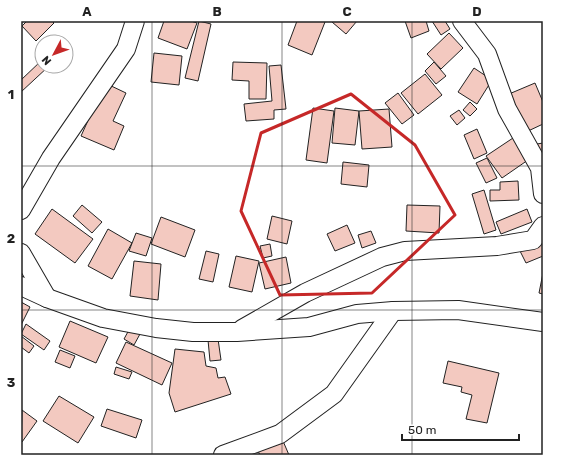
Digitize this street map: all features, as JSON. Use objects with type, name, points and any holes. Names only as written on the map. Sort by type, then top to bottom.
[{"type":"street","points":[[21,210],[51,158],[126,49],[135,21]]},
{"type":"street","points":[[462,21],[486,54],[507,109],[540,168],[543,194]]},
{"type":"street","points":[[237,332],[305,293],[382,257],[405,251],[497,246],[533,240],[543,226]]},
{"type":"street","points":[[21,253],[47,298]]},
{"type":"street","points":[[21,286],[47,298],[103,318],[156,328],[193,332],[237,332],[308,327],[357,314],[393,311],[458,310],[543,322]]},
{"type":"street","points":[[224,455],[280,434],[334,394],[393,311]]},
{"type":"highlighted area","points":[[351,94],[415,145],[455,215],[372,293],[280,295],[241,211],[261,133]]},
{"type":"building","points":[[27,21],[52,21],[54,23],[43,34],[34,34],[34,39],[22,26]]},
{"type":"building","points":[[164,21],[191,21],[197,23],[187,49],[158,38]]},
{"type":"building","points":[[199,21],[211,24],[198,81],[185,78]]},
{"type":"building","points":[[297,21],[325,22],[312,55],[288,45]]},
{"type":"building","points":[[357,21],[346,34],[332,22]]},
{"type":"building","points":[[405,21],[426,21],[429,31],[411,38]]},
{"type":"building","points":[[432,21],[445,21],[450,29],[441,35]]},
{"type":"building","points":[[449,33],[463,48],[441,69],[427,54]]},
{"type":"building","points":[[154,53],[182,56],[179,85],[151,82]]},
{"type":"building","points":[[233,62],[267,63],[266,99],[249,99],[249,81],[232,80]]},
{"type":"building","points":[[434,62],[446,76],[436,84],[425,71]]},
{"type":"building","points":[[281,65],[286,109],[274,110],[274,119],[246,121],[244,104],[272,101],[269,66]]},
{"type":"building","points":[[34,68],[34,74],[40,74],[21,92],[21,80]]},
{"type":"building","points":[[474,68],[492,80],[477,104],[458,92]]},
{"type":"building","points":[[425,74],[442,95],[418,114],[401,93]]},
{"type":"building","points":[[105,83],[126,93],[113,121],[124,126],[114,150],[81,136]]},
{"type":"building","points":[[535,83],[543,102],[543,124],[526,132],[509,94]]},
{"type":"building","points":[[398,93],[414,115],[402,124],[385,103]]},
{"type":"building","points":[[470,102],[477,109],[470,116],[463,110]]},
{"type":"building","points":[[313,108],[334,111],[327,163],[306,160]]},
{"type":"building","points":[[335,108],[359,111],[355,145],[332,143]]},
{"type":"building","points":[[389,109],[392,147],[362,149],[359,111]]},
{"type":"building","points":[[459,110],[465,118],[457,125],[450,116]]},
{"type":"building","points":[[477,129],[487,153],[474,159],[464,135]]},
{"type":"building","points":[[513,138],[528,160],[502,178],[486,156]]},
{"type":"building","points":[[543,143],[543,166],[537,144]]},
{"type":"building","points":[[487,158],[497,178],[486,183],[476,163]]},
{"type":"building","points":[[343,162],[369,165],[367,187],[341,184]]},
{"type":"building","points":[[518,181],[519,200],[490,201],[490,190],[500,190],[500,182]]},
{"type":"building","points":[[484,190],[496,230],[484,234],[472,194]]},
{"type":"building","points":[[82,205],[102,222],[92,233],[73,216]]},
{"type":"building","points":[[407,205],[440,206],[439,233],[406,231]]},
{"type":"building","points":[[52,209],[93,239],[75,263],[35,234]]},
{"type":"building","points":[[527,209],[532,222],[501,234],[496,222]]},
{"type":"building","points":[[272,216],[292,221],[287,244],[267,239]]},
{"type":"building","points":[[161,217],[195,230],[185,257],[151,244]]},
{"type":"building","points":[[347,225],[355,243],[335,251],[327,234]]},
{"type":"building","points":[[108,229],[132,243],[112,279],[88,266]]},
{"type":"building","points":[[371,231],[376,243],[362,248],[358,235]]},
{"type":"building","points":[[136,233],[152,238],[146,256],[129,251]]},
{"type":"building","points":[[543,238],[543,256],[526,263],[519,249]]},
{"type":"building","points":[[270,244],[272,256],[263,258],[260,246]]},
{"type":"building","points":[[206,251],[219,254],[213,282],[199,279]]},
{"type":"building","points":[[236,256],[259,261],[252,292],[229,287]]},
{"type":"building","points":[[286,257],[291,283],[265,289],[259,263]]},
{"type":"building","points":[[134,261],[161,264],[158,300],[130,296]]},
{"type":"building","points":[[543,273],[543,294],[539,293]]},
{"type":"building","points":[[21,302],[30,307],[21,325]]},
{"type":"building","points":[[70,321],[108,337],[96,363],[59,347]]},
{"type":"building","points":[[26,324],[50,341],[44,350],[21,334]]},
{"type":"building","points":[[130,328],[140,334],[134,345],[124,339]]},
{"type":"building","points":[[21,336],[34,346],[29,353],[21,347]]},
{"type":"building","points":[[218,339],[221,360],[210,361],[208,340]]},
{"type":"building","points":[[126,342],[172,363],[162,385],[116,363]]},
{"type":"building","points":[[175,349],[204,352],[206,366],[216,368],[218,378],[225,377],[231,394],[175,412],[169,393]]},
{"type":"building","points":[[60,350],[75,356],[70,368],[55,362]]},
{"type":"building","points":[[448,361],[499,373],[487,423],[466,419],[472,395],[461,392],[462,387],[443,383]]},
{"type":"building","points":[[116,367],[132,372],[129,379],[114,374]]},
{"type":"building","points":[[59,396],[94,417],[78,443],[43,421]]},
{"type":"building","points":[[107,409],[142,420],[136,438],[101,426]]},
{"type":"building","points":[[22,410],[37,421],[22,442],[21,441]]},
{"type":"building","points":[[283,441],[289,455],[260,455],[258,451]]}]
